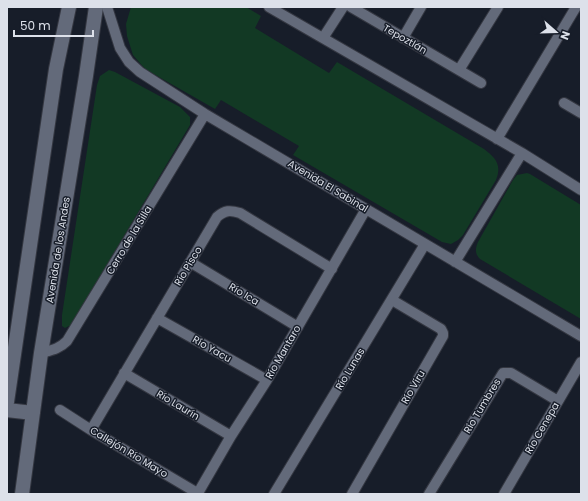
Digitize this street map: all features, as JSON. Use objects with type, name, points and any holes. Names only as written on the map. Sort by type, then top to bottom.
[{"type":"main road","points":[[7,402],[56,70],[69,7]]},
{"type":"main road","name":"Avenida de los Andes","points":[[22,494],[41,353],[96,7]]},
{"type":"main road","points":[[7,410],[33,413]]},
{"type":"street","name":"Avenida El Sabinal","points":[[107,7],[120,48],[129,62],[140,72],[205,114],[581,336]]},
{"type":"street","points":[[269,7],[522,153],[581,190]]},
{"type":"street","points":[[323,38],[343,7]]},
{"type":"street","name":"Tepoztlán","points":[[351,7],[481,83]]},
{"type":"street","points":[[403,38],[421,7]]},
{"type":"street","points":[[459,70],[498,7]]},
{"type":"street","points":[[497,139],[576,7]]},
{"type":"street","points":[[564,103],[581,113]]},
{"type":"street","name":"Cerro de la Silla","points":[[41,353],[61,347],[67,341],[205,114]]},
{"type":"street","points":[[455,262],[522,153]]},
{"type":"street","name":"Río Mantaro","points":[[198,494],[231,436],[267,380],[366,209]]},
{"type":"street","name":"Río Pisco","points":[[91,430],[217,216],[224,211],[230,210],[240,213],[332,269]]},
{"type":"street","name":"Río Lunas","points":[[274,494],[426,244]]},
{"type":"street","name":"Río Ica","points":[[190,262],[298,327]]},
{"type":"street","name":"Río Viru","points":[[352,494],[443,333],[440,329],[392,300]]},
{"type":"street","name":"Río Yacu","points":[[157,318],[267,380]]},
{"type":"street","name":"Río Cenepa","points":[[504,494],[581,362]]},
{"type":"street","name":"Río Laurín","points":[[124,373],[231,436]]},
{"type":"street","name":"Río Tumbres","points":[[429,494],[503,373],[511,373],[558,402]]},
{"type":"street","name":"Callejón Río Mayo","points":[[60,410],[198,494]]},
{"type":"green space","points":[[131,7],[246,7],[261,16],[255,28],[329,73],[337,62],[484,149],[497,162],[498,175],[496,180],[463,235],[451,244],[442,242],[293,155],[299,146],[221,100],[215,109],[145,69],[133,55],[127,36],[126,24]]},
{"type":"green space","points":[[109,70],[180,107],[190,117],[190,125],[71,325],[65,328],[62,326],[62,315],[97,85],[100,76]]},
{"type":"green space","points":[[527,173],[581,205],[581,319],[480,259],[476,253],[478,242],[513,180],[517,175]]}]
